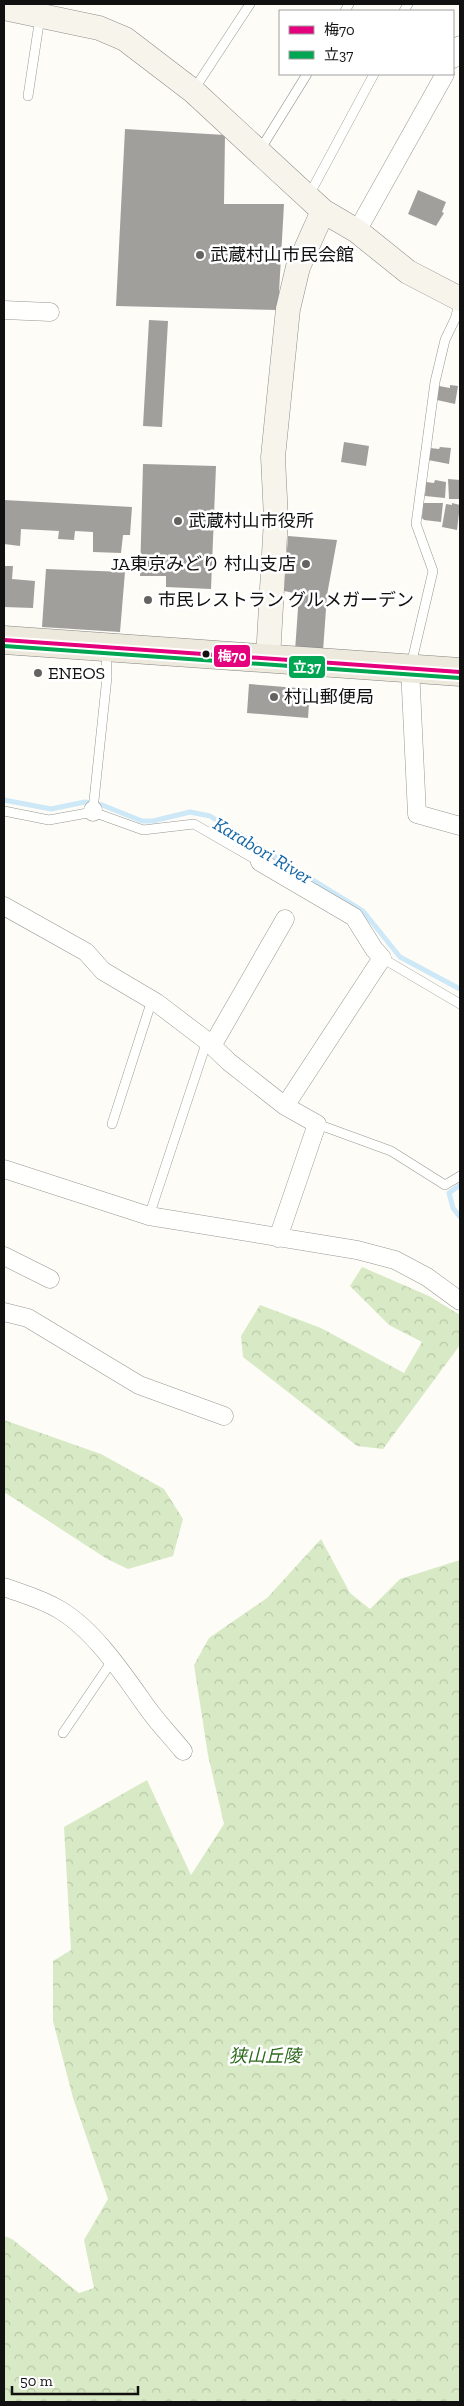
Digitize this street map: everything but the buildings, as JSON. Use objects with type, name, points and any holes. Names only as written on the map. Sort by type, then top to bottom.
[{"type":"main road","points":[[4,640],[460,672]]},
{"type":"street","points":[[4,8],[40,14],[99,28],[125,39],[193,91],[315,205],[357,231],[408,272],[460,300]]},
{"type":"street","points":[[454,58],[460,45]]},
{"type":"street","points":[[357,231],[444,75]]},
{"type":"street","points":[[268,658],[276,519],[273,457],[288,309],[315,205]]},
{"type":"street","points":[[4,310],[50,312]]},
{"type":"street","points":[[410,668],[417,814],[460,826]]},
{"type":"street","points":[[260,862],[354,917],[374,949],[382,958],[285,1106]]},
{"type":"street","points":[[4,906],[86,952],[104,971],[152,1000],[210,1044],[229,1062],[285,1106],[317,1124],[278,1238]]},
{"type":"street","points":[[210,1044],[285,919]]},
{"type":"street","points":[[4,1169],[149,1216],[357,1250],[395,1260],[458,1296]]},
{"type":"street","points":[[4,1256],[50,1279]]},
{"type":"street","points":[[4,1312],[28,1318],[139,1385],[224,1416]]},
{"type":"street","points":[[4,1587],[32,1596],[62,1610],[82,1627],[112,1661],[183,1751]]},
{"type":"lane","points":[[193,91],[250,4]]},
{"type":"lane","points":[[28,96],[40,14]]},
{"type":"lane","points":[[259,153],[306,75]]},
{"type":"lane","points":[[315,205],[374,75]]},
{"type":"lane","points":[[410,668],[433,572],[416,524],[435,382],[446,340],[455,319],[460,300]]},
{"type":"lane","points":[[93,806],[107,677],[106,647]]},
{"type":"lane","points":[[4,811],[49,820],[93,806],[142,830],[194,824],[260,862]]},
{"type":"lane","points":[[382,958],[460,1004]]},
{"type":"lane","points":[[112,1124],[152,1000]]},
{"type":"lane","points":[[149,1216],[210,1044]]},
{"type":"lane","points":[[317,1124],[391,1151],[445,1185],[460,1176]]},
{"type":"lane","points":[[63,1734],[112,1661]]},
{"type":"green space","points":[[362,1267],[429,1296],[460,1315],[460,1345],[383,1449],[357,1446],[243,1357],[241,1336],[260,1305],[321,1328],[404,1373],[422,1342],[389,1325],[350,1286]]},
{"type":"green space","points":[[4,1420],[101,1454],[164,1489],[183,1519],[173,1556],[128,1569],[107,1559],[4,1492]]},
{"type":"green space","name":"狭山丘陵","points":[[321,1539],[350,1593],[370,1609],[400,1579],[460,1560],[460,2402],[4,2402],[4,2236],[12,2239],[79,2293],[94,2288],[84,2240],[108,2199],[73,2098],[53,2021],[53,1961],[71,1950],[64,1827],[147,1780],[191,1875],[224,1824],[208,1755],[194,1665],[209,1638],[267,1598]]},
{"type":"waterway","name":"Karabori River","points":[[4,800],[51,809],[85,802],[102,805],[142,821],[153,821],[190,812],[210,816],[363,911],[400,957],[460,989]]},
{"type":"waterway","name":"Karabori River","points":[[460,1185],[449,1193],[453,1208],[460,1217]]},
{"type":"transit line","name":"梅70","points":[[4,640],[460,672]]},
{"type":"transit line","name":"立37","points":[[4,646],[460,678]]},
{"type":"place","name":"武蔵村山市民会館","points":[[200,255]]},
{"type":"place","name":"武蔵村山市役所","points":[[178,521]]},
{"type":"place","name":"JA東京みどり 村山支店","points":[[306,564]]},
{"type":"place","name":"市民レストラン グルメガーデン","points":[[148,600]]},
{"type":"place","name":"ENEOS","points":[[38,673]]},
{"type":"place","name":"村山郵便局","points":[[274,697]]}]
